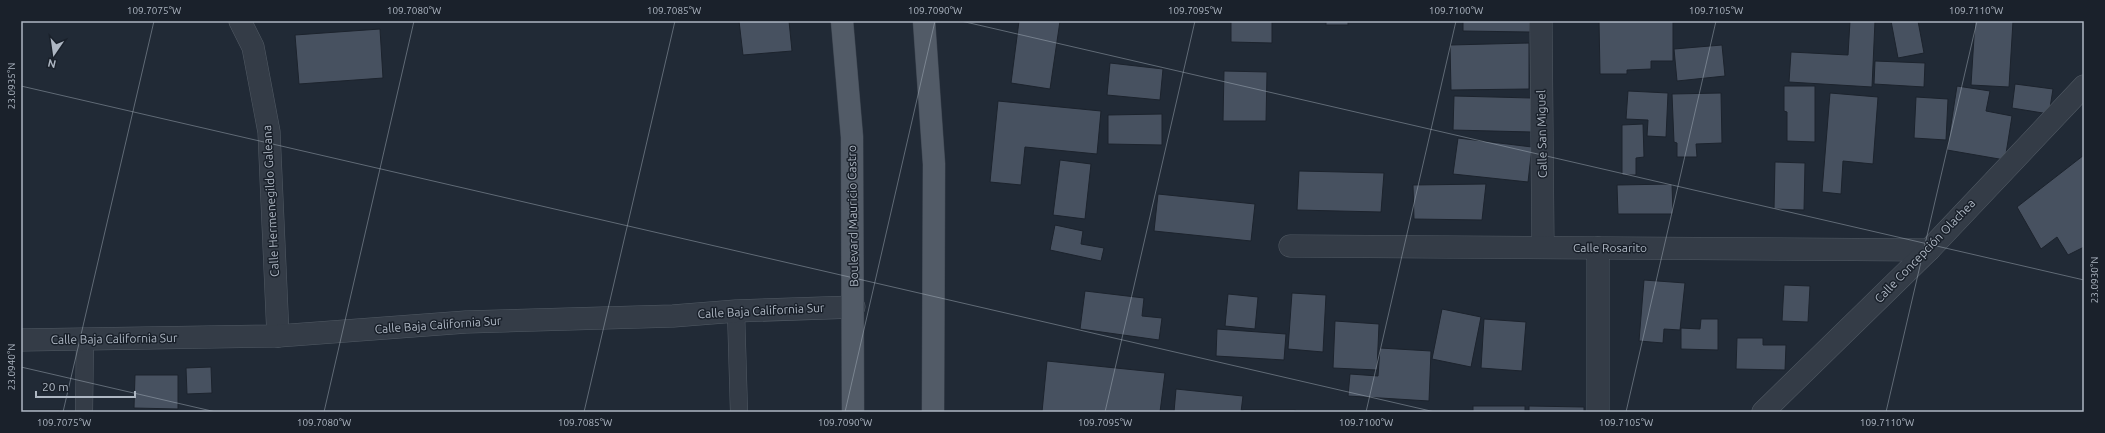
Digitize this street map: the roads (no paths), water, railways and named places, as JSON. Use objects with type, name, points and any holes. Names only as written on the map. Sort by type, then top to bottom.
[{"type":"main road","name":"Boulevard Mauricio Castro","points":[[842,21],[852,137],[854,307],[853,412]]},
{"type":"main road","points":[[924,21],[934,164],[933,412]]},
{"type":"street","name":"Calle Hermenegildo Galeana","points":[[240,21],[252,47],[269,132],[278,336]]},
{"type":"street","name":"Calle San Miguel","points":[[1541,21],[1543,247]]},
{"type":"street","name":"Calle Concepción Olachea","points":[[1762,412],[1929,250],[2084,86]]},
{"type":"street","name":"Calle Rosarito","points":[[1290,246],[1929,250]]},
{"type":"street","points":[[1598,248],[1598,412]]},
{"type":"street","name":"Calle Baja California Sur","points":[[21,340],[278,336],[466,322],[673,316],[736,311],[854,307]]},
{"type":"lane","points":[[736,311],[739,412]]},
{"type":"lane","points":[[84,412],[85,340]]}]
